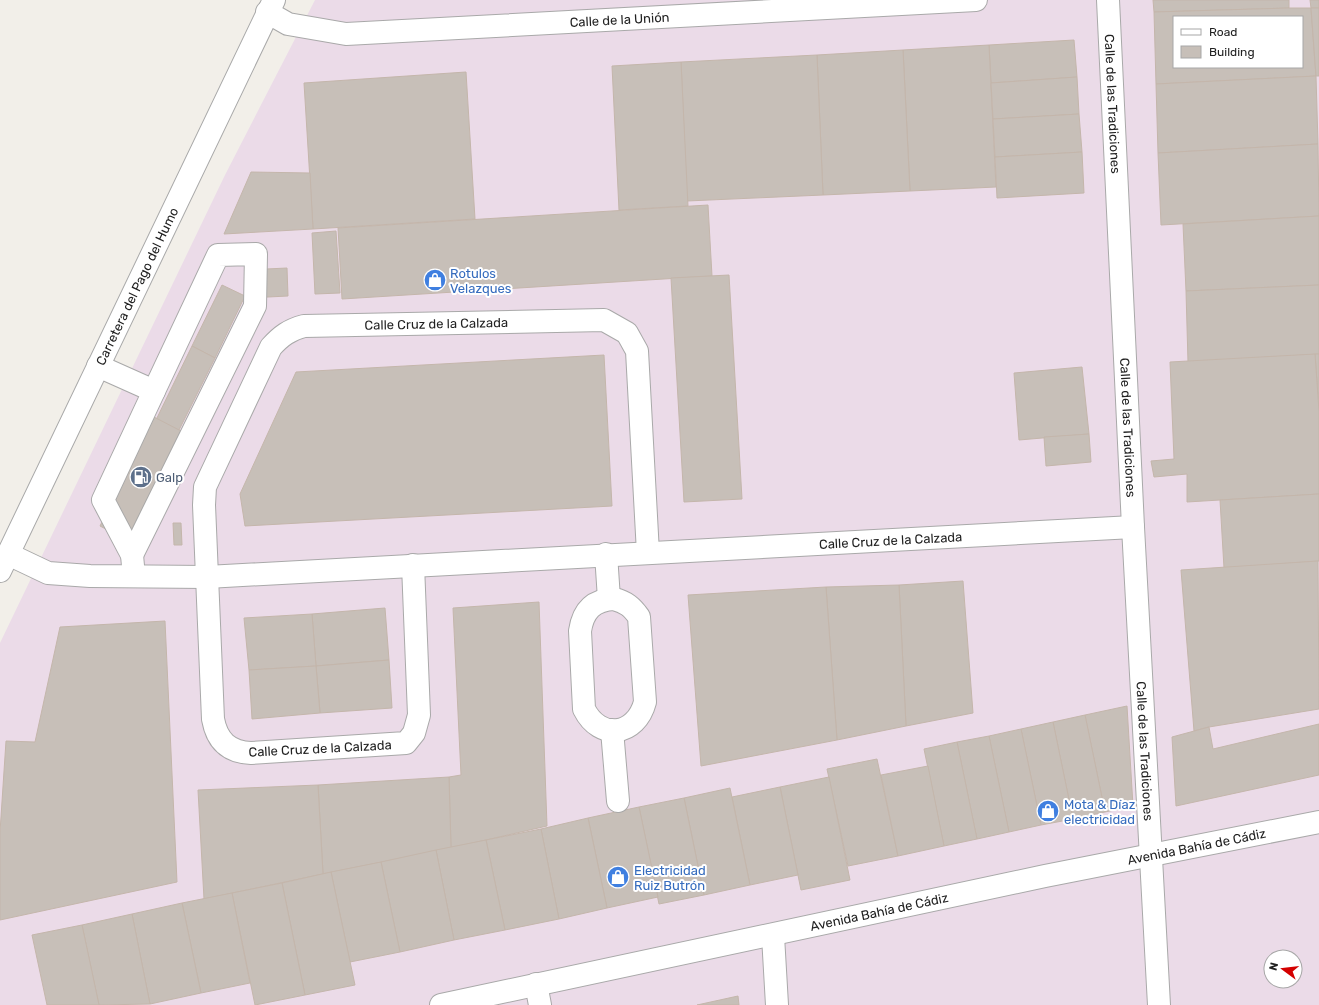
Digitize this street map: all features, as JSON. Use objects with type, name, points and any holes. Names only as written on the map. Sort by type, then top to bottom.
[{"type":"street","name":"Calle de la Unión","points":[[270,6],[288,24],[346,34],[976,0]]},
{"type":"street","name":"Calle de las Tradiciones","points":[[1108,0],[1133,527],[1160,1005]]},
{"type":"street","name":"Carretera del Pago del Humo","points":[[4,563],[270,6]]},
{"type":"street","points":[[132,555],[255,306],[256,254],[218,255],[104,500],[132,555],[133,577]]},
{"type":"street","name":"Calle Cruz de la Calzada","points":[[413,565],[419,715],[414,733],[406,743],[240,753],[229,748],[221,741],[215,731],[213,719],[204,505],[205,487],[271,347],[280,337],[291,330],[304,326],[604,320],[627,333],[637,351],[648,553]]},
{"type":"street","points":[[98,366],[154,391]]},
{"type":"street","name":"Calle Cruz de la Calzada","points":[[4,563],[48,573],[90,576],[207,577],[606,554],[1133,527]]},
{"type":"street","points":[[606,554],[609,599]]},
{"type":"street","points":[[609,599],[625,602],[633,608],[639,617],[645,702],[642,712],[636,721],[628,728],[612,730],[597,726],[589,719],[584,709],[580,632],[581,621],[586,611],[594,604],[609,599]]},
{"type":"street","points":[[612,730],[618,801]]},
{"type":"street","name":"Avenida Bahía de Cádiz","points":[[441,1005],[536,984],[773,936],[1045,876],[1319,822]]},
{"type":"street","points":[[773,936],[776,1005]]},
{"type":"street","points":[[536,984],[540,1005]]},
{"type":"shaded area","points":[[315,0],[1319,0],[1319,1005],[0,1005],[0,643],[225,175]]},
{"type":"building","points":[[1153,0],[1289,0],[1289,8],[1154,12]]},
{"type":"building","points":[[1310,0],[1319,0],[1319,8],[1311,8]]},
{"type":"building","points":[[1311,8],[1316,76],[1156,84],[1154,12]]},
{"type":"building","points":[[1311,8],[1319,8],[1319,76],[1316,76]]},
{"type":"building","points":[[1074,40],[1077,77],[991,83],[989,45]]},
{"type":"building","points":[[989,45],[996,187],[910,191],[903,50]]},
{"type":"building","points":[[903,50],[910,191],[823,195],[817,55]]},
{"type":"building","points":[[817,55],[823,195],[687,201],[681,62]]},
{"type":"building","points":[[681,62],[688,206],[619,210],[612,66]]},
{"type":"building","points":[[466,72],[475,219],[313,229],[304,83]]},
{"type":"building","points":[[1316,76],[1318,144],[1158,153],[1156,84]]},
{"type":"building","points":[[1077,77],[1079,114],[993,119],[991,83]]},
{"type":"building","points":[[1079,114],[1082,152],[995,157],[993,119]]},
{"type":"building","points":[[1318,144],[1319,216],[1161,225],[1158,153]]},
{"type":"building","points":[[1082,152],[1084,193],[997,198],[995,157]]},
{"type":"building","points":[[251,172],[310,173],[313,229],[224,234]]},
{"type":"building","points":[[708,205],[712,276],[342,299],[338,228]]},
{"type":"building","points":[[1319,216],[1319,285],[1186,291],[1183,224]]},
{"type":"building","points":[[336,231],[340,293],[315,294],[312,233]]},
{"type":"building","points":[[287,268],[288,296],[248,298],[246,270]]},
{"type":"building","points":[[729,275],[742,499],[684,502],[671,278]]},
{"type":"building","points":[[222,285],[245,296],[215,358],[192,346]]},
{"type":"building","points":[[1319,285],[1319,354],[1188,362],[1186,291]]},
{"type":"building","points":[[192,346],[215,358],[177,434],[155,422]]},
{"type":"building","points":[[1315,354],[1319,354],[1319,411]]},
{"type":"building","points":[[1315,354],[1319,411],[1319,494],[1187,502],[1187,474],[1154,477],[1151,461],[1174,459],[1170,362]]},
{"type":"building","points":[[604,355],[612,506],[245,526],[240,494],[296,372]]},
{"type":"building","points":[[1082,367],[1089,434],[1019,440],[1014,373]]},
{"type":"building","points":[[154,417],[181,431],[127,540],[100,526]]},
{"type":"building","points":[[1089,434],[1091,462],[1046,466],[1044,437]]},
{"type":"building","points":[[1319,494],[1319,561],[1224,568],[1220,500]]},
{"type":"building","points":[[173,523],[181,523],[182,545],[174,545]]},
{"type":"building","points":[[1318,561],[1319,709],[1209,727],[1194,731],[1181,570]]},
{"type":"building","points":[[963,581],[973,713],[906,726],[899,585]]},
{"type":"building","points":[[899,585],[906,726],[837,740],[826,587]]},
{"type":"building","points":[[826,587],[837,740],[701,766],[688,595]]},
{"type":"building","points":[[539,602],[547,826],[451,848],[449,777],[461,775],[453,608]]},
{"type":"building","points":[[385,608],[389,660],[316,666],[312,614]]},
{"type":"building","points":[[312,614],[316,666],[249,670],[244,618]]},
{"type":"building","points":[[165,621],[177,882],[0,920],[0,832],[6,741],[35,742],[60,627]]},
{"type":"building","points":[[389,660],[392,708],[320,713],[316,666]]},
{"type":"building","points":[[316,666],[320,713],[252,719],[249,670]]},
{"type":"building","points":[[1127,706],[1133,806],[1105,812],[1085,715]]},
{"type":"building","points":[[1085,715],[1105,812],[1073,819],[1053,722]]},
{"type":"building","points":[[1053,722],[1073,819],[1041,825],[1021,729]]},
{"type":"building","points":[[1319,724],[1319,775],[1176,806],[1172,737],[1209,727],[1213,749]]},
{"type":"building","points":[[1021,729],[1041,825],[1009,832],[989,736]]},
{"type":"building","points":[[989,736],[1009,832],[977,839],[957,742]]},
{"type":"building","points":[[957,742],[977,839],[944,846],[924,749]]},
{"type":"building","points":[[877,759],[898,856],[848,866],[827,769]]},
{"type":"building","points":[[928,766],[944,846],[898,856],[881,775]]},
{"type":"building","points":[[449,777],[451,848],[323,874],[318,785]]},
{"type":"building","points":[[829,777],[850,880],[801,890],[780,787]]},
{"type":"building","points":[[318,785],[323,874],[204,899],[198,790]]},
{"type":"building","points":[[780,787],[798,875],[750,885],[732,797]]},
{"type":"building","points":[[730,788],[750,885],[704,895],[684,798]]},
{"type":"building","points":[[684,798],[704,895],[659,904],[639,807]]},
{"type":"building","points":[[639,807],[658,897],[607,908],[588,818]]},
{"type":"building","points":[[588,818],[607,908],[559,919],[541,829]]},
{"type":"building","points":[[541,829],[559,919],[505,930],[486,840]]},
{"type":"building","points":[[486,840],[505,930],[454,940],[436,850]]},
{"type":"building","points":[[436,850],[454,940],[400,952],[381,862]]},
{"type":"building","points":[[381,862],[400,952],[350,962],[331,872]]},
{"type":"building","points":[[331,872],[355,985],[305,995],[282,883]]},
{"type":"building","points":[[282,883],[305,995],[255,1005],[232,893]]},
{"type":"building","points":[[232,893],[250,983],[201,993],[182,903]]},
{"type":"building","points":[[182,903],[201,993],[150,1004],[132,914]]},
{"type":"building","points":[[132,914],[150,1004],[99,1005],[82,925]]},
{"type":"building","points":[[82,925],[99,1005],[47,1005],[32,935]]},
{"type":"building","points":[[738,996],[739,1005],[697,1005]]},
{"type":"place","name":"Rotulos Velazques","points":[[435,280]]},
{"type":"place","name":"Galp","points":[[141,477]]},
{"type":"place","name":"Mota & Díaz electricidad","points":[[1048,811]]},
{"type":"place","name":"Electricidad Ruiz Butrón","points":[[618,877]]}]
